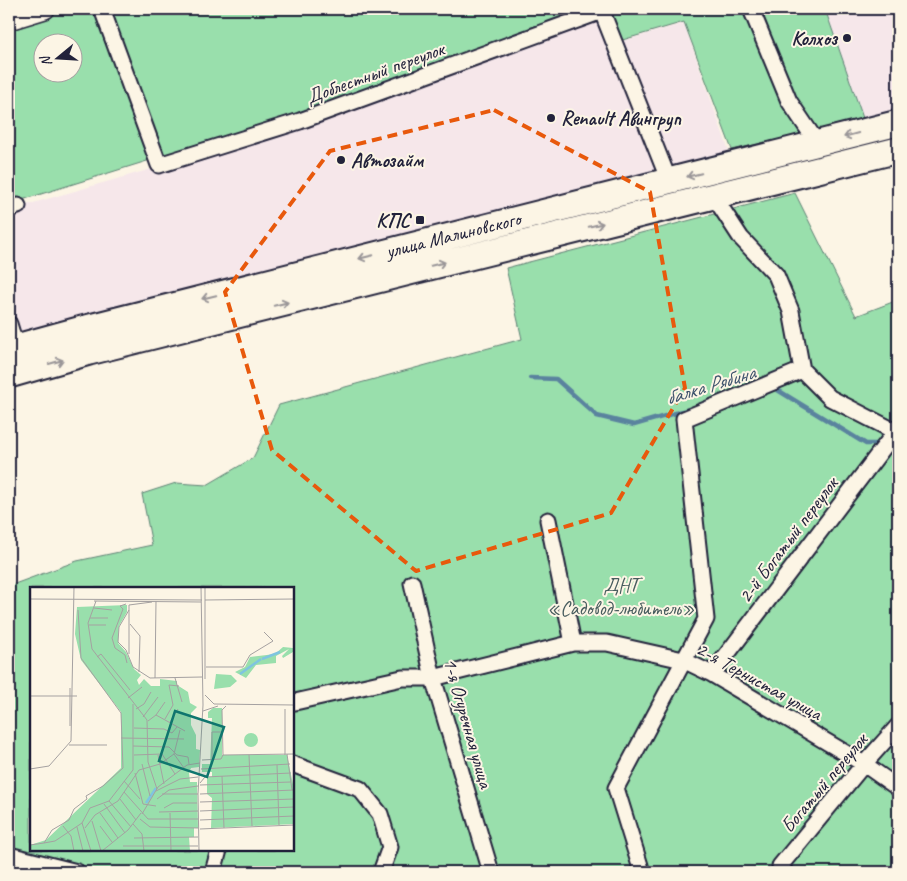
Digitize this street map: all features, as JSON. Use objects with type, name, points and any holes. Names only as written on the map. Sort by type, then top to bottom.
[{"type":"highway","name":"улица Малиновского","points":[[11,340],[110,322],[898,123]]},
{"type":"highway","name":"улица Малиновского","points":[[9,375],[108,348],[898,150]]},
{"type":"street","points":[[9,20],[45,9]]},
{"type":"street","name":"Доблестный переулок","points":[[102,9],[159,165],[300,122],[602,10]]},
{"type":"street","points":[[751,9],[789,101],[818,144]]},
{"type":"street","points":[[602,10],[669,181]]},
{"type":"street","points":[[713,195],[741,238],[776,275],[791,311],[802,370],[830,398],[897,432]]},
{"type":"street","points":[[642,872],[616,788],[706,619],[684,419],[802,370]]},
{"type":"street","name":"2-й Богатый переулок","points":[[712,674],[897,432]]},
{"type":"street","points":[[548,520],[574,643]]},
{"type":"street","name":"1-я Огуречная улица","points":[[412,582],[433,678],[491,872]]},
{"type":"street","name":"2-я Тернистая улица","points":[[294,699],[402,678],[433,678],[574,643],[607,642],[683,660],[712,674],[864,764],[898,788]]},
{"type":"street","name":"Богатый переулок","points":[[783,869],[864,764],[898,726]]},
{"type":"street","points":[[294,765],[360,790],[380,814],[390,847],[381,872]]},
{"type":"street","points":[[213,872],[219,851]]},
{"type":"street","points":[[9,855],[77,872]]},
{"type":"highlighted area","points":[[494,110],[650,192],[685,388],[611,513],[416,571],[272,450],[225,292],[330,151]]},
{"type":"shaded area","points":[[825,9],[898,9],[898,109],[863,118]]},
{"type":"shaded area","points":[[598,18],[608,45],[684,23],[729,151],[9,334],[9,210],[158,167]]},
{"type":"green space","points":[[61,9],[592,9],[362,94],[9,204],[9,25]]},
{"type":"green space","points":[[607,9],[748,9],[807,133],[732,150],[684,22],[619,41]]},
{"type":"green space","points":[[755,9],[825,9],[863,118],[816,130],[791,95]]},
{"type":"green space","name":"ДНТ «Садовод-любитель»","points":[[795,193],[856,316],[898,300],[898,872],[9,872],[9,586],[77,561],[152,545],[142,494],[176,483],[207,485],[253,458],[279,405],[522,339],[506,268]]},
{"type":"waterway","name":"балка Рябина","points":[[530,378],[556,379],[597,416],[634,425],[693,408]]},
{"type":"waterway","name":"балка Рябина","points":[[771,386],[866,444],[882,444]]},
{"type":"waterway","name":"балка Рябина","points":[[890,446],[896,447],[898,450]]},
{"type":"place","name":"Колхоз","points":[[847,38]]},
{"type":"place","name":"Renault Авингруп","points":[[551,118]]},
{"type":"place","name":"Автозайм","points":[[341,160]]},
{"type":"place","name":"КПС","points":[[420,220]]}]
